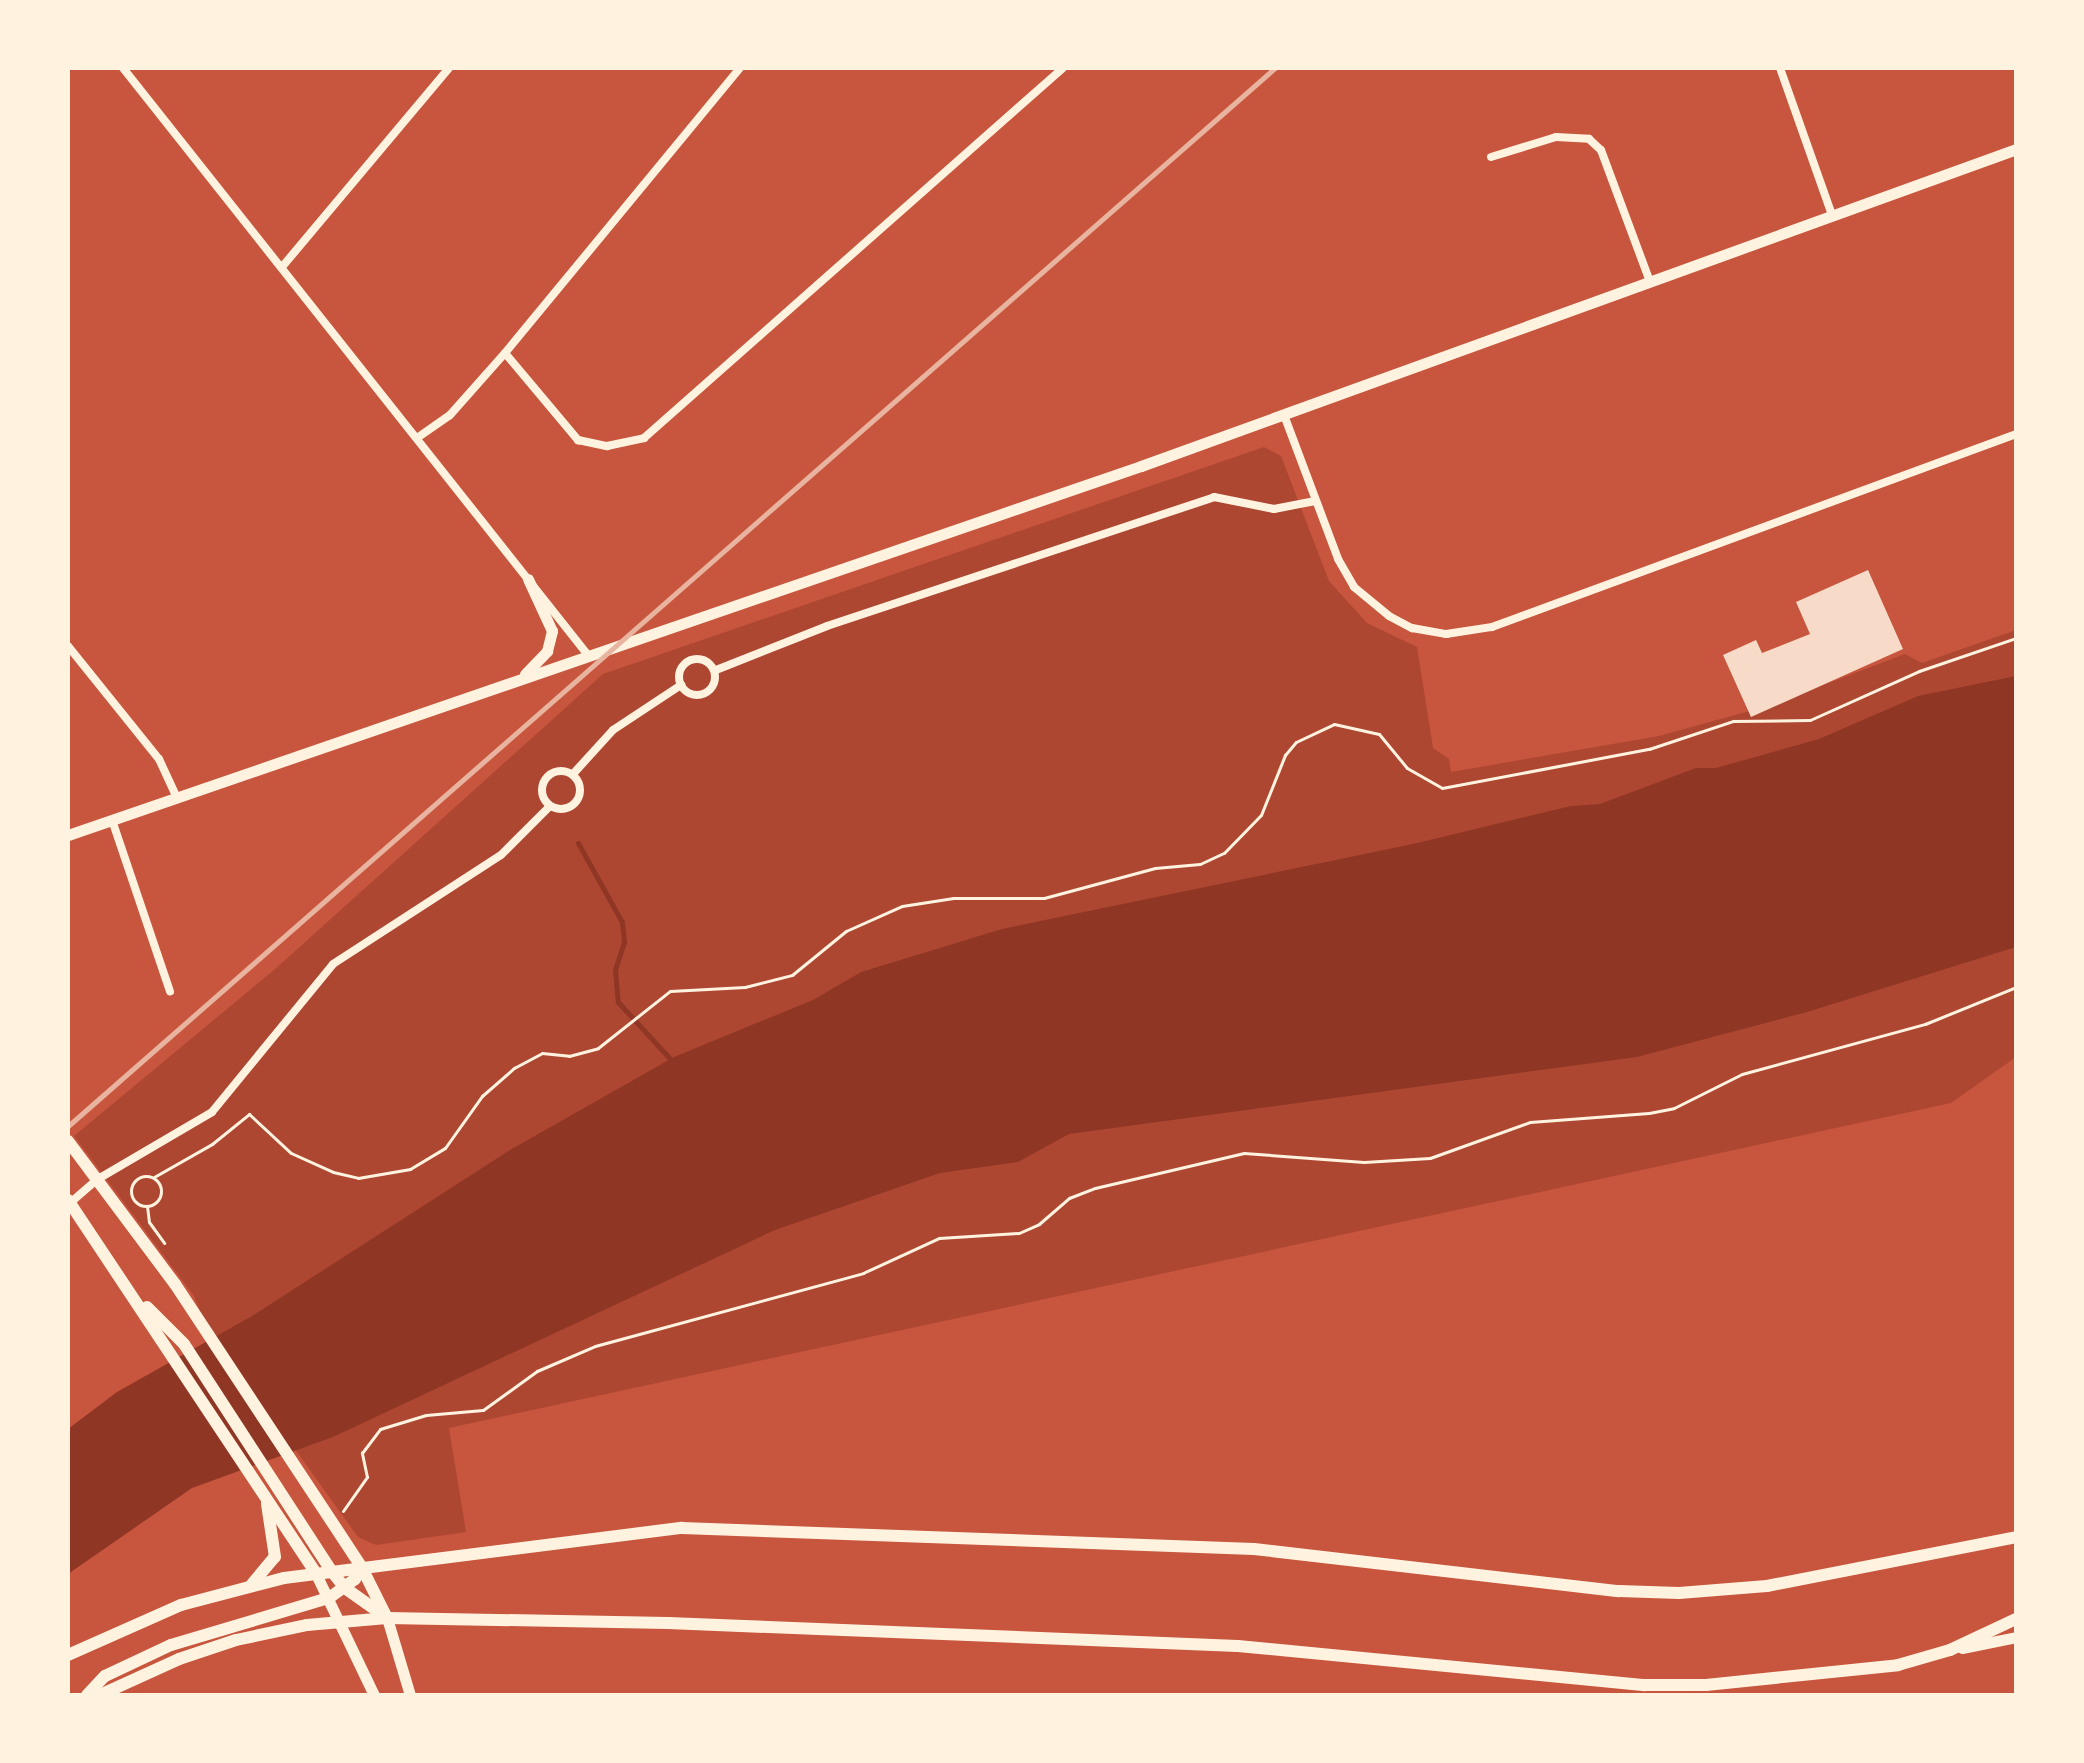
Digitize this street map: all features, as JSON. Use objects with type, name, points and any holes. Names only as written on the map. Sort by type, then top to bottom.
[{"type":"main road","points":[[68,1141],[205,1329],[361,1566],[387,1618]]},
{"type":"main road","points":[[69,1202],[315,1572]]},
{"type":"main road","points":[[127,1287],[184,1344],[330,1569],[345,1588],[387,1618]]},
{"type":"main road","points":[[250,1586],[275,1557],[262,1490]]},
{"type":"main road","points":[[68,1655],[168,1610],[250,1586],[330,1569],[619,1532],[695,1528],[1254,1549],[1619,1591],[1679,1593],[1767,1586],[2016,1537]]},
{"type":"main road","points":[[87,1695],[105,1676],[171,1645],[329,1598],[345,1588],[361,1566]]},
{"type":"main road","points":[[100,1695],[179,1659],[265,1633],[387,1618],[668,1623],[1238,1646],[1672,1690],[1898,1665],[1950,1650],[2016,1619]]},
{"type":"street","points":[[282,267],[449,68]]},
{"type":"street","points":[[417,438],[450,415],[505,353],[740,68]]},
{"type":"street","points":[[505,353],[578,440],[607,446],[644,438],[1063,68]]},
{"type":"street","points":[[1780,68],[1832,215]]},
{"type":"street","points":[[126,69],[588,655]]},
{"type":"street","points":[[1491,157],[1556,137],[1589,139],[1601,150],[1650,282]]},
{"type":"street","points":[[68,835],[1284,415],[2016,149]]},
{"type":"street","points":[[1284,415],[1338,559],[1366,599],[1412,628],[1465,633],[2016,434]]},
{"type":"street","points":[[716,670],[827,626],[1214,497],[1274,509],[1315,501]]},
{"type":"street","points":[[520,679],[547,651],[552,631],[528,579]]},
{"type":"street","points":[[68,646],[159,759],[177,798]]},
{"type":"street","points":[[691,661],[708,662],[716,670],[715,682],[704,693],[690,694],[681,685],[682,668],[691,661]]},
{"type":"street","points":[[573,774],[613,730],[681,685]]},
{"type":"street","points":[[550,806],[545,782],[557,772],[573,774]]},
{"type":"street","points":[[69,1202],[98,1179],[212,1112],[333,964],[501,855],[550,806],[574,804],[580,787],[573,774]]},
{"type":"street","points":[[112,820],[170,991]]},
{"type":"street","points":[[315,1572],[344,1622],[374,1695]]},
{"type":"street","points":[[387,1618],[410,1695]]},
{"type":"street","points":[[1950,1650],[2016,1637]]},
{"type":"path","points":[[147,1206],[137,1203],[131,1189],[139,1177],[154,1177],[212,1144],[249,1114],[291,1153],[333,1172],[358,1178],[410,1169],[445,1148],[482,1096],[514,1068],[542,1053],[584,1053],[623,1029],[670,991],[745,987],[792,975],[846,931],[902,906],[953,898],[1034,900],[1146,870],[1200,864],[1245,836],[1261,815],[1277,769],[1296,742],[1334,724],[1379,734],[1407,768],[1442,788],[1649,749],[1733,721],[1810,720],[1919,671],[2016,638]]},
{"type":"path","points":[[334,1499],[343,1512],[367,1477],[362,1453],[366,1443],[396,1423],[483,1410],[537,1371],[595,1346],[863,1273],[939,1238],[1019,1233],[1039,1224],[1069,1198],[1095,1188],[1244,1153],[1364,1162],[1430,1158],[1530,1122],[1661,1110],[1742,1074],[1925,1024],[2016,987]]},
{"type":"path","points":[[147,1206],[162,1193],[154,1177]]},
{"type":"path","points":[[147,1206],[149,1222],[165,1245]]},
{"type":"shaded area","points":[[1264,447],[1281,456],[1329,581],[1367,623],[1417,647],[1433,748],[1449,759],[1451,772],[1659,736],[1771,705],[1905,654],[1922,663],[2016,630],[2016,1057],[1951,1103],[449,1428],[466,1532],[376,1545],[358,1537],[205,1324],[194,1296],[74,1136],[274,970],[603,674]]},
{"type":"shaded area","points":[[2016,676],[2016,947],[1807,1012],[1637,1057],[1069,1134],[1018,1162],[940,1173],[775,1230],[333,1437],[192,1488],[68,1574],[68,1429],[117,1392],[252,1316],[510,1150],[674,1057],[813,1000],[861,972],[1002,929],[1413,844],[1571,806],[1600,804],[1696,768],[1716,768],[1819,739],[1918,696]]},
{"type":"building","points":[[1868,570],[1903,649],[1751,717],[1723,655],[1756,640],[1762,653],[1810,634],[1796,602]]},
{"type":"waterway","points":[[578,843],[622,922],[624,942],[615,970],[618,1002],[672,1061]]},
{"type":"railway","points":[[68,1126],[1275,68]]}]
